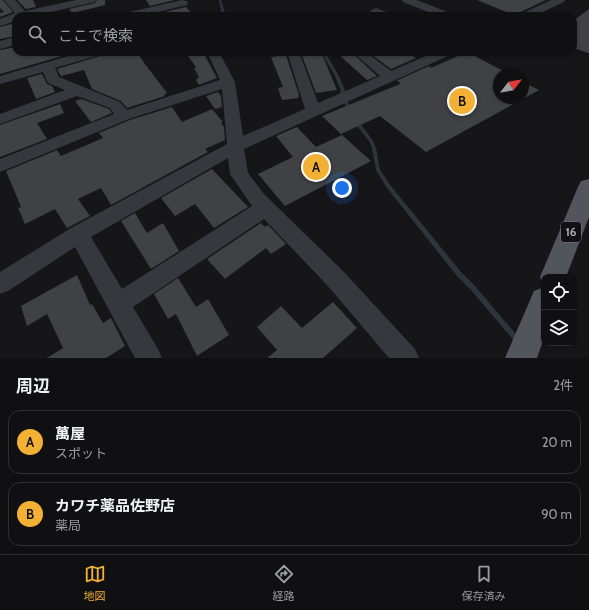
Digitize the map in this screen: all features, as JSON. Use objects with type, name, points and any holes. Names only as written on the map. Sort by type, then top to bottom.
[{"type":"main road","name":"16","points":[[554,274],[589,187]]},
{"type":"main road","points":[[521,358],[541,308]]},
{"type":"street","points":[[0,2],[8,0],[16,12]]},
{"type":"street","points":[[61,11],[91,0]]},
{"type":"street","points":[[407,0],[438,12]]},
{"type":"street","points":[[534,12],[560,0]]},
{"type":"street","points":[[142,12],[183,2],[187,12]]},
{"type":"street","points":[[0,23],[12,19]]},
{"type":"street","points":[[0,45],[12,42]]},
{"type":"street","points":[[0,80],[47,66],[72,56]]},
{"type":"street","points":[[215,56],[228,82],[239,174],[257,200],[336,278],[406,358]]},
{"type":"street","points":[[294,56],[313,112]]},
{"type":"street","points":[[363,56],[390,77]]},
{"type":"street","points":[[0,284],[78,234],[236,146],[437,56]]},
{"type":"street","points":[[47,66],[53,80],[77,91],[115,105],[124,116]]},
{"type":"street","points":[[0,166],[124,116],[228,82]]},
{"type":"street","points":[[0,119],[77,91]]},
{"type":"street","points":[[118,304],[265,208]]},
{"type":"street","points":[[78,234],[149,358]]},
{"type":"building","points":[[0,0],[3,0],[13,12],[0,17],[0,13],[4,12],[0,8]]},
{"type":"building","points":[[17,0],[33,0],[36,7],[26,9]]},
{"type":"building","points":[[97,0],[105,0],[105,5],[76,12],[71,12],[69,9],[95,3]]},
{"type":"building","points":[[146,0],[175,0],[150,6]]},
{"type":"building","points":[[477,0],[546,0],[520,12],[507,12]]},
{"type":"building","points":[[186,7],[190,12],[165,12]]},
{"type":"building","points":[[589,9],[589,53],[577,49],[577,18]]},
{"type":"building","points":[[12,24],[12,37],[0,39],[0,27]]},
{"type":"building","points":[[12,48],[12,56],[62,56],[0,74],[0,50]]},
{"type":"building","points":[[100,56],[140,56],[167,93],[164,95],[165,96],[127,108],[121,101],[92,89],[84,70],[61,76],[57,69]]},
{"type":"building","points":[[188,56],[205,56],[217,78],[199,85],[196,80],[199,77],[194,68],[196,67]]},
{"type":"building","points":[[286,56],[299,98],[282,100],[278,88],[283,87],[271,57]]},
{"type":"building","points":[[302,56],[323,56],[337,90],[316,93]]},
{"type":"building","points":[[340,56],[355,56],[377,76],[367,80]]},
{"type":"building","points":[[373,56],[413,56],[416,58],[391,69]]},
{"type":"building","points":[[458,56],[475,56],[498,68],[493,68],[493,104],[513,104],[426,152],[380,116],[341,134],[322,116],[400,84],[399,81],[396,81],[429,66],[431,68]]},
{"type":"building","points":[[42,74],[47,84],[52,86],[55,92],[36,99],[27,78]]},
{"type":"building","points":[[529,85],[539,90],[529,95]]},
{"type":"building","points":[[218,92],[221,96],[222,107],[215,109],[206,96]]},
{"type":"building","points":[[81,99],[109,109],[112,113],[91,122],[75,101]]},
{"type":"building","points":[[60,104],[64,113],[37,123],[47,139],[0,157],[0,125]]},
{"type":"building","points":[[172,107],[182,122],[212,109],[223,122],[221,123],[224,127],[225,140],[205,149],[208,152],[111,205],[101,188],[78,199],[90,216],[67,228],[55,209],[25,224],[18,208],[21,207],[6,171],[57,150],[61,156],[103,138],[99,133],[130,120]]},
{"type":"building","points":[[297,127],[316,147],[342,135],[371,161],[285,206],[258,174],[293,157],[276,136]]},
{"type":"building","points":[[212,169],[248,207],[214,228],[195,204],[175,216],[161,198]]},
{"type":"building","points":[[135,213],[147,233],[163,223],[179,251],[151,269],[121,221]]},
{"type":"building","points":[[261,223],[265,227],[268,225],[286,244],[271,254],[266,248],[225,279],[207,259]]},
{"type":"building","points":[[77,275],[90,305],[92,304],[103,323],[111,318],[125,346],[106,358],[47,358],[63,348],[47,314],[27,326],[21,306]]},
{"type":"building","points":[[178,278],[196,307],[208,299],[229,335],[197,356],[176,314],[168,319],[154,294]]},
{"type":"building","points":[[333,302],[357,328],[323,358],[267,358],[277,350],[257,327],[281,306],[302,328]]},
{"type":"waterway","points":[[220,0],[223,12]]},
{"type":"waterway","points":[[325,56],[337,76],[343,91],[342,94],[350,111]]},
{"type":"waterway","points":[[356,121],[371,141],[374,148],[378,170],[389,187],[459,274],[473,288],[518,341]]},
{"type":"place","name":"カワチ薬品佐野店","points":[[462,101]]},
{"type":"place","name":"萬屋","points":[[316,167]]}]
